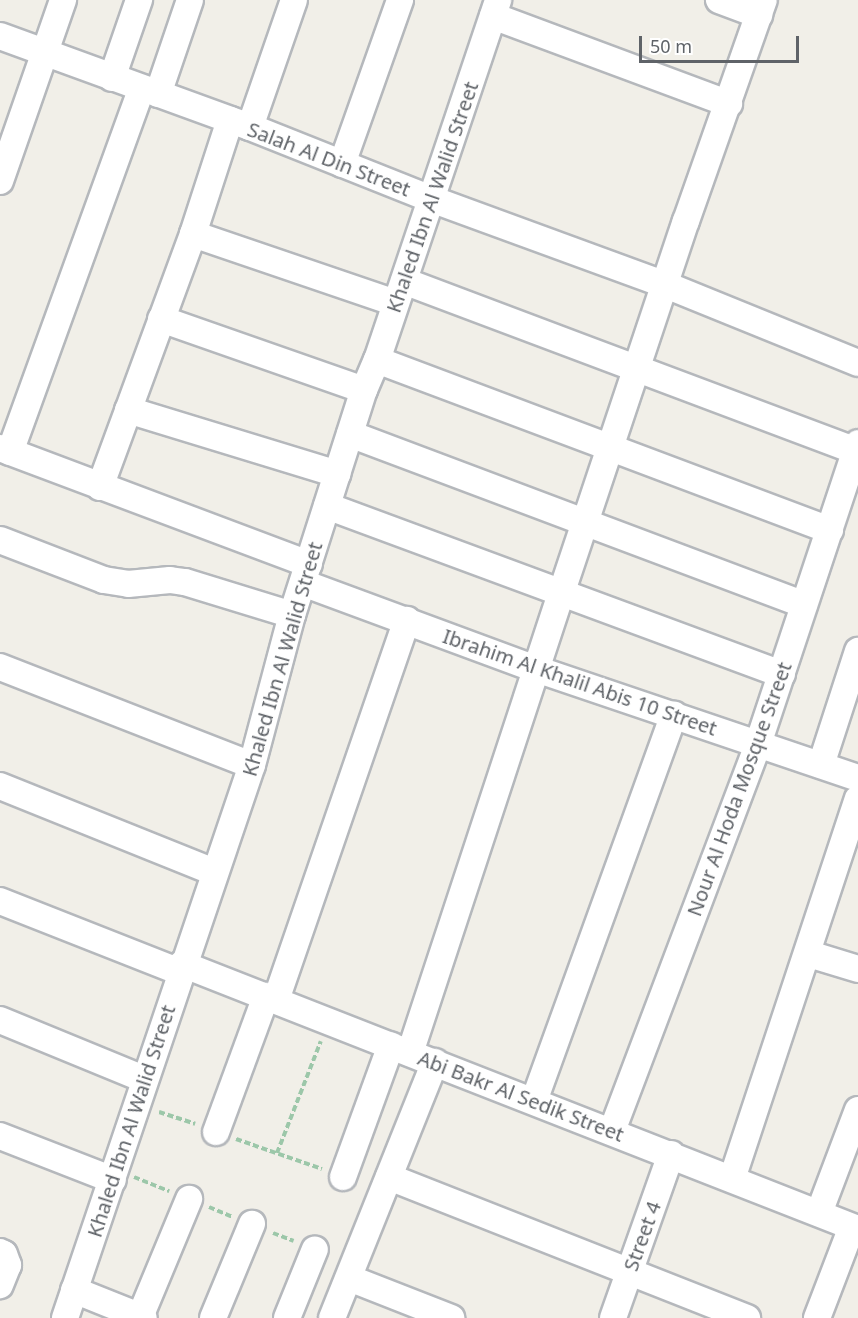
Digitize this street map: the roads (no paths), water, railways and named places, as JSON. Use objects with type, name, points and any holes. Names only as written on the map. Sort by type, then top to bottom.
[{"type":"street","points":[[0,181],[63,0]]},
{"type":"street","points":[[112,78],[139,0]]},
{"type":"street","points":[[5,450],[150,91],[190,0]]},
{"type":"street","points":[[100,487],[192,234],[294,0]]},
{"type":"street","points":[[342,164],[400,0]]},
{"type":"street","points":[[343,1177],[401,1049],[536,669],[762,8],[719,0]]},
{"type":"street","points":[[496,8],[729,104]]},
{"type":"street","name":"Khaled Ibn Al Walid Street","points":[[65,1318],[181,968],[252,765],[292,615],[364,390],[377,360],[496,8]]},
{"type":"street","name":"Salah Al Din Street","points":[[0,36],[666,285],[858,363]]},
{"type":"street","points":[[192,234],[400,292],[637,370],[857,447]]},
{"type":"street","points":[[161,320],[364,390]]},
{"type":"street","points":[[377,360],[830,530]]},
{"type":"street","points":[[128,410],[337,474]]},
{"type":"street","points":[[350,434],[804,605]]},
{"type":"street","name":"Nour Al Hoda Mosque Street","points":[[612,1131],[758,744],[857,447]]},
{"type":"street","name":"Ibrahim Al Khalil Abis 10 Street","points":[[5,450],[306,573],[407,620],[536,669],[858,778]]},
{"type":"street","points":[[327,506],[782,675]]},
{"type":"street","points":[[1,542],[104,580],[128,584],[185,582],[292,615]]},
{"type":"street","points":[[216,1132],[271,998],[407,620]]},
{"type":"street","points":[[821,765],[858,651]]},
{"type":"street","points":[[0,667],[252,765]]},
{"type":"street","points":[[534,1101],[674,715]]},
{"type":"street","points":[[0,786],[214,872]]},
{"type":"street","points":[[732,1179],[809,954],[858,800]]},
{"type":"street","name":"Abi Bakr Al Sedik Street","points":[[0,901],[181,968],[271,998],[855,1228]]},
{"type":"street","points":[[809,954],[858,969]]},
{"type":"street","points":[[0,1020],[144,1079]]},
{"type":"street","points":[[332,1318],[435,1062]]},
{"type":"street","points":[[819,1213],[858,1110]]},
{"type":"street","points":[[0,1136],[112,1180]]},
{"type":"street","name":"Street 4","points":[[613,1318],[671,1154]]},
{"type":"street","points":[[389,1177],[747,1318]]},
{"type":"street","points":[[74,1290],[142,1317],[189,1199]]},
{"type":"street","points":[[213,1318],[252,1224]]},
{"type":"street","points":[[817,1318],[855,1228]]},
{"type":"street","points":[[287,1318],[315,1250]]},
{"type":"street","points":[[0,1252],[4,1254],[8,1265],[0,1285]]},
{"type":"street","points":[[349,1278],[451,1318]]}]
